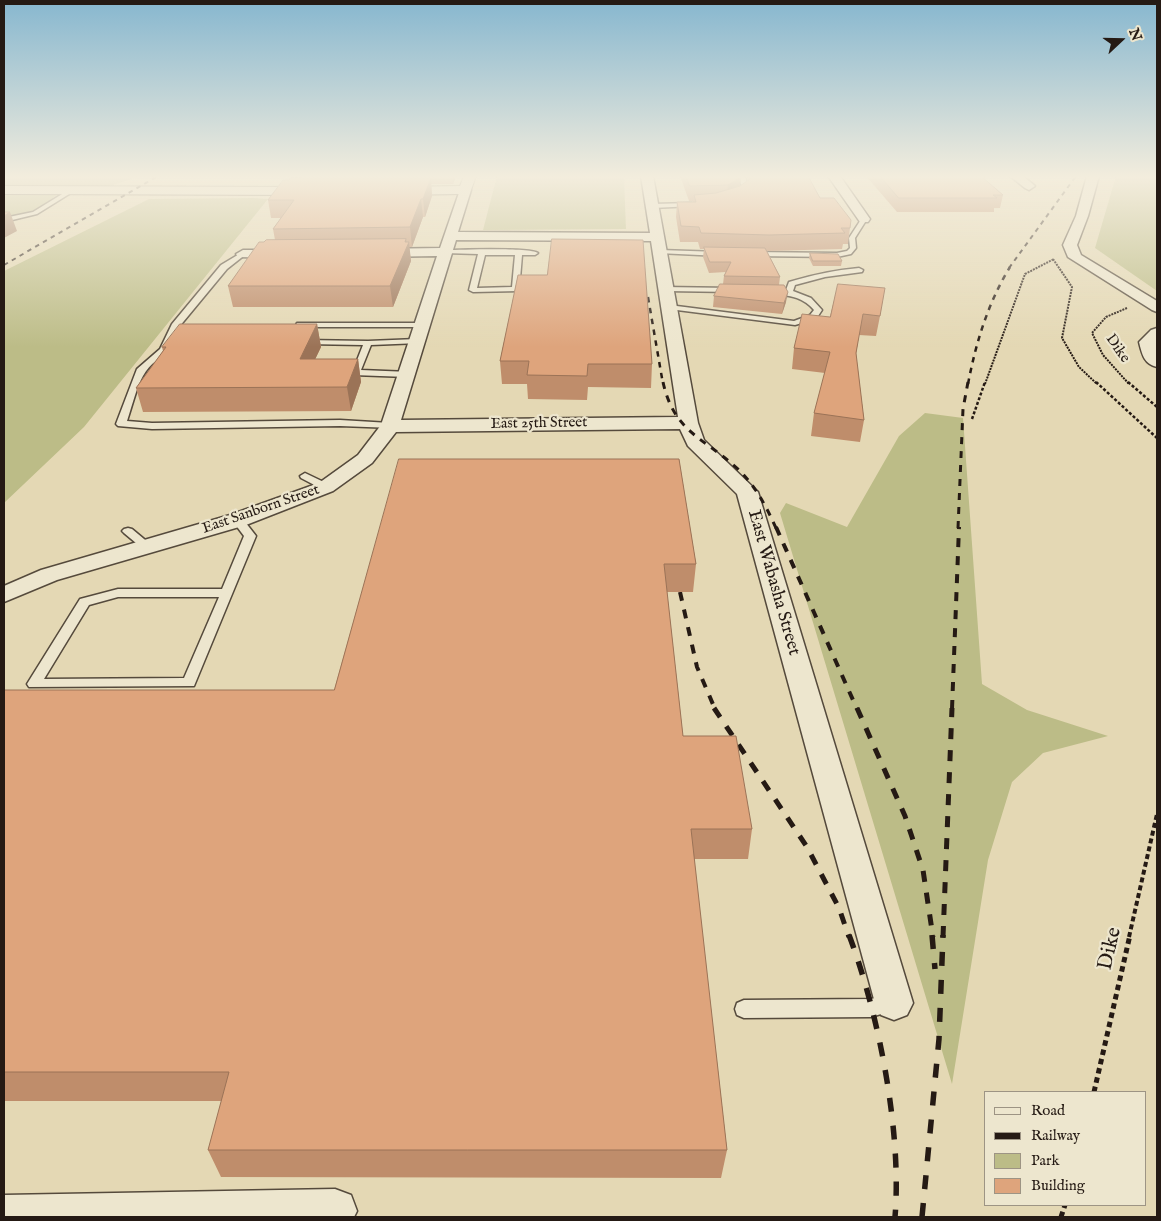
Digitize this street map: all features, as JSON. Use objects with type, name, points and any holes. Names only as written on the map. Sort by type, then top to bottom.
[{"type":"street","name":"East Sanborn Street","points":[[4,595],[49,575],[238,520],[326,487],[365,459],[390,426],[452,233]]},
{"type":"street","name":"East Wabasha Street","points":[[657,233],[688,423],[695,442],[747,492],[894,1003]]},
{"type":"street","points":[[1076,233],[1071,247],[1075,257],[1154,306]]},
{"type":"street","points":[[359,253],[448,244],[659,245]]},
{"type":"street","points":[[243,254],[301,254]]},
{"type":"street","points":[[1157,334],[1147,342],[1151,357],[1157,362]]},
{"type":"street","name":"East 25th Street","points":[[390,426],[688,423]]},
{"type":"street","points":[[4,1217],[335,1211]]},
{"type":"lane","points":[[746,254],[837,255],[849,253],[853,248],[852,238],[855,233]]},
{"type":"lane","points":[[448,244],[482,252],[535,253]]},
{"type":"lane","points":[[659,245],[727,254]]},
{"type":"lane","points":[[482,252],[473,290],[516,289],[519,252]]},
{"type":"lane","points":[[163,352],[176,326],[224,267],[243,254]]},
{"type":"lane","points":[[789,292],[792,284],[808,278],[829,273],[859,270]]},
{"type":"lane","points":[[668,298],[740,290]]},
{"type":"lane","points":[[668,298],[795,323],[813,317],[818,310],[810,300],[789,292],[760,291]]},
{"type":"lane","points":[[294,325],[420,333]]},
{"type":"lane","points":[[176,326],[185,326]]},
{"type":"lane","points":[[300,342],[368,343],[420,333]]},
{"type":"lane","points":[[190,342],[182,342],[163,352],[140,371],[121,424],[152,426],[340,423],[390,426]]},
{"type":"lane","points":[[368,343],[356,372],[407,374]]},
{"type":"lane","points":[[305,476],[326,487]]},
{"type":"lane","points":[[227,592],[118,593],[84,602],[34,684],[189,683],[227,592],[250,536],[238,520]]},
{"type":"lane","points":[[128,531],[146,546]]},
{"type":"lane","points":[[744,1009],[870,1008],[894,1003]]},
{"type":"path","points":[[972,419],[1025,274],[1071,247]]},
{"type":"path","points":[[1053,259],[1072,287],[1062,338],[1079,367],[1157,438]]},
{"type":"path","name":"Dike","points":[[1154,306],[1123,309],[1106,317],[1092,332],[1100,351],[1116,372],[1157,407]]},
{"type":"path","name":"Dike","points":[[1094,1091],[1157,814]]},
{"type":"green space","points":[[81,233],[241,233],[84,427],[4,503],[4,271]]},
{"type":"green space","points":[[1099,233],[1157,233],[1157,291],[1095,248]]},
{"type":"green space","points":[[925,413],[963,418],[982,684],[1027,710],[1108,736],[1043,753],[1012,782],[988,860],[952,1084],[780,513],[786,503],[847,527],[899,436]]},
{"type":"building","points":[[701,233],[845,233],[769,235]]},
{"type":"building","points":[[406,239],[405,242],[409,242],[390,286],[228,286],[259,242],[266,240]]},
{"type":"building","points":[[552,239],[643,240],[652,364],[588,364],[587,376],[527,375],[529,361],[500,361],[518,275],[547,275]]},
{"type":"building","points":[[704,247],[765,248],[780,277],[724,276],[731,262],[710,262]]},
{"type":"building","points":[[810,253],[838,254],[842,261],[813,261]]},
{"type":"building","points":[[720,284],[784,285],[788,292],[784,303],[714,296]]},
{"type":"building","points":[[838,284],[885,288],[880,316],[863,314],[856,353],[864,420],[814,413],[830,352],[794,348],[802,314],[830,317]]},
{"type":"building","points":[[180,324],[317,324],[300,359],[358,359],[347,387],[136,388],[166,347],[162,347]]},
{"type":"building","points":[[399,459],[679,459],[696,564],[664,564],[683,736],[736,736],[752,829],[691,829],[727,1150],[208,1150],[229,1072],[4,1072],[4,690],[334,690]]},
{"type":"railway","points":[[4,265],[59,233]]},
{"type":"railway","points":[[1009,268],[1035,233]]},
{"type":"railway","points":[[968,384],[975,353],[989,309],[1010,267]]},
{"type":"railway","points":[[648,297],[663,384]]},
{"type":"railway","points":[[663,382],[668,399],[683,424],[745,476],[760,497],[776,528]]},
{"type":"railway","points":[[958,528],[963,409],[968,382]]},
{"type":"railway","points":[[776,527],[857,709]]},
{"type":"railway","points":[[952,709],[959,527]]},
{"type":"railway","points":[[680,592],[697,667],[715,709]]},
{"type":"railway","points":[[714,708],[807,847],[839,908],[849,937]]},
{"type":"railway","points":[[857,708],[905,816],[923,870],[933,937]]},
{"type":"railway","points":[[943,937],[952,708]]},
{"type":"railway","points":[[849,935],[870,1001],[886,1074],[895,1149],[895,1217]]},
{"type":"railway","points":[[932,935],[935,969]]},
{"type":"railway","points":[[922,1217],[939,1039],[943,935]]}]
